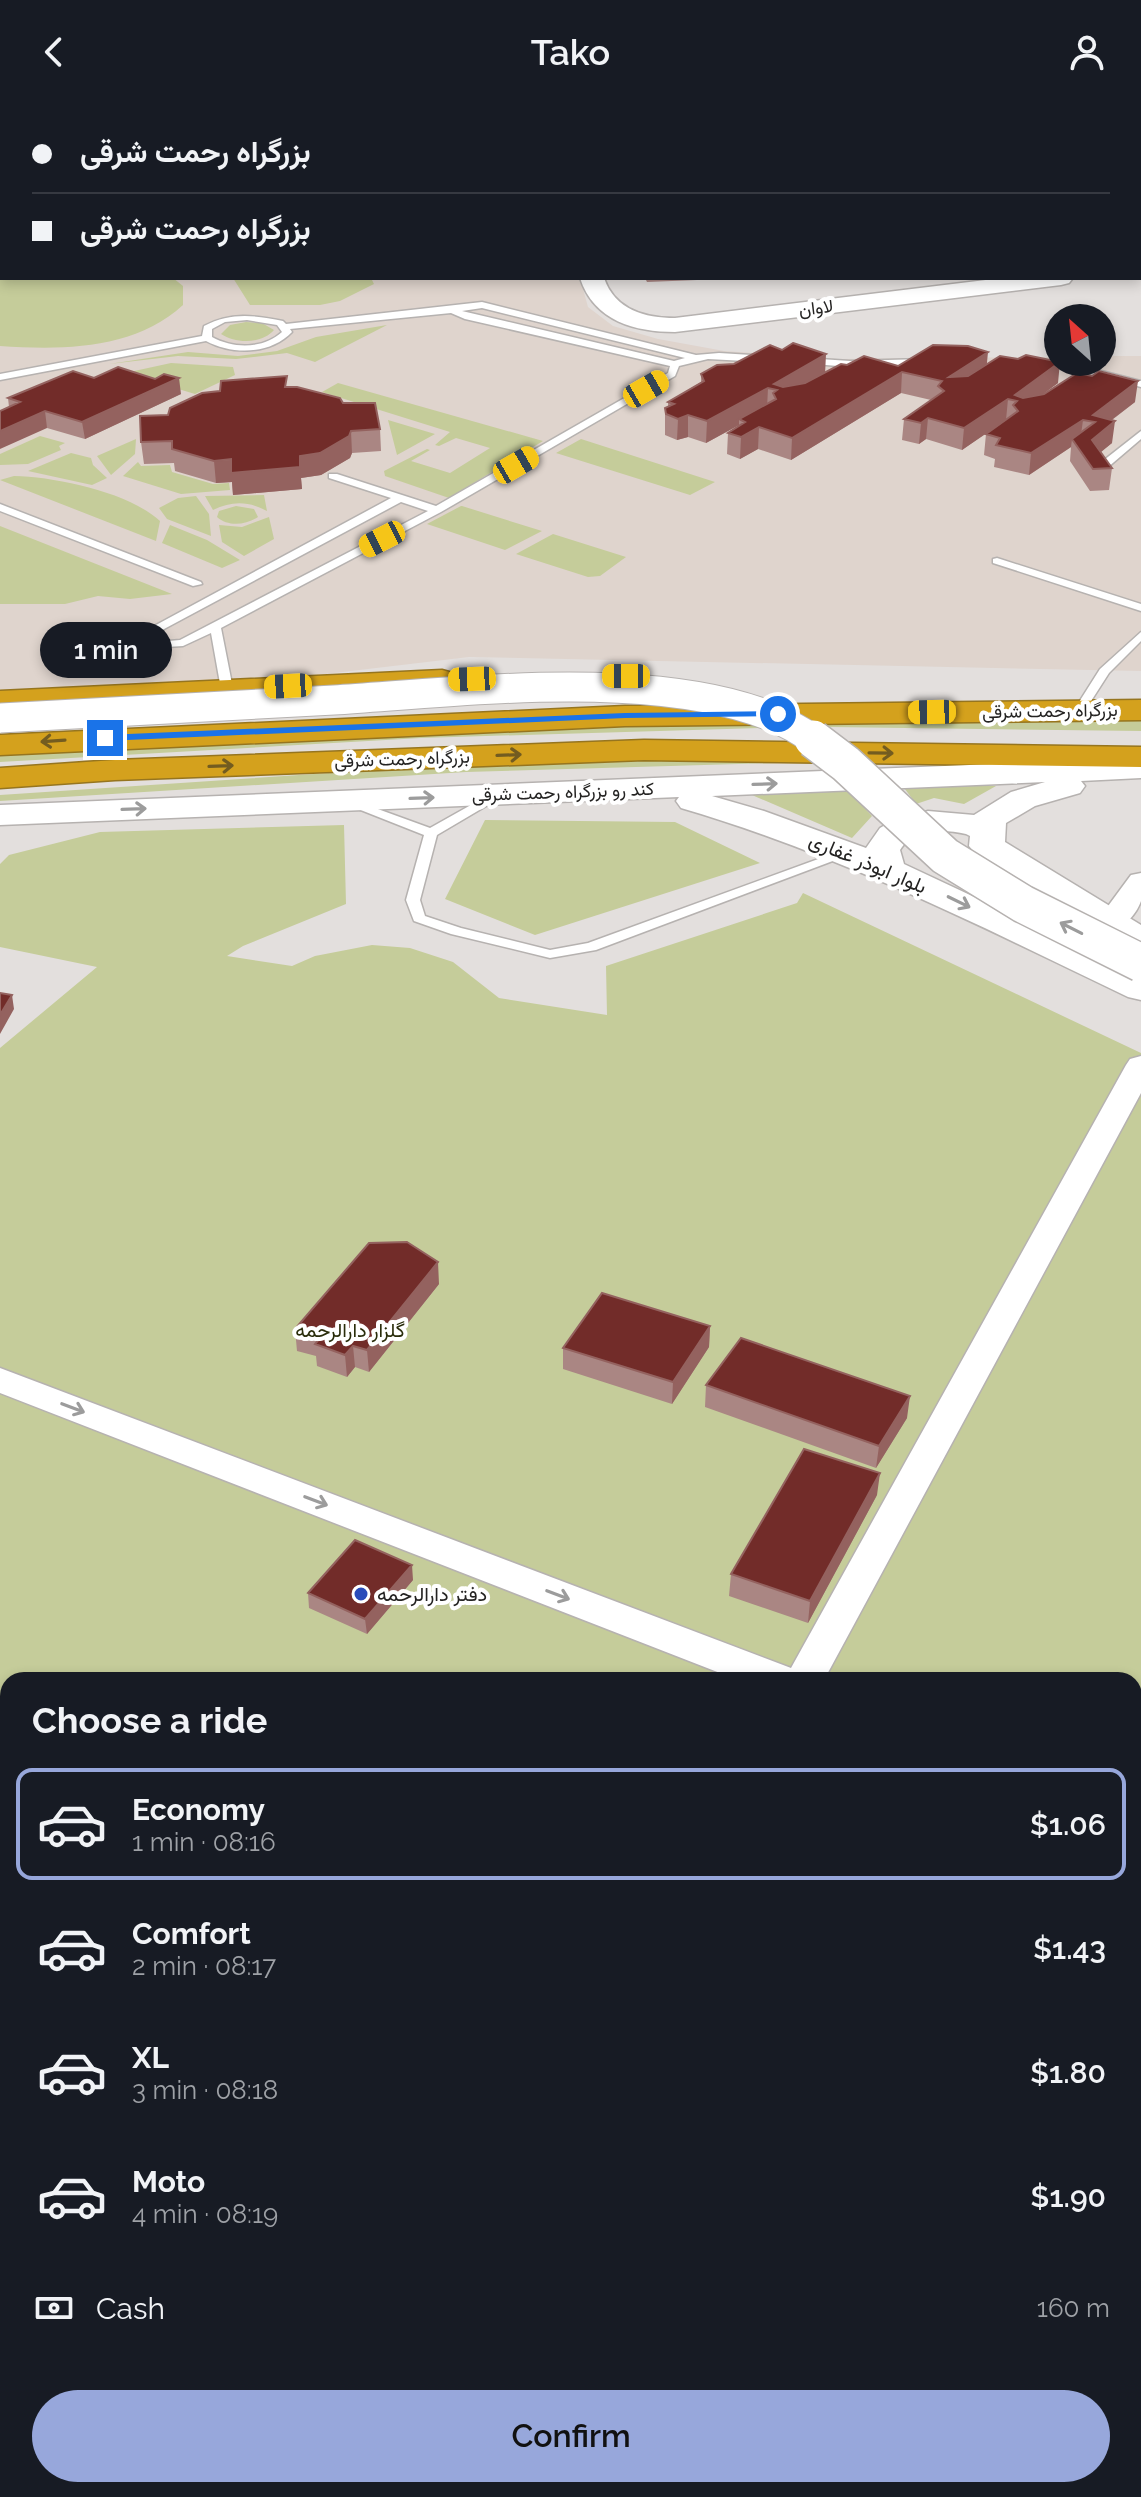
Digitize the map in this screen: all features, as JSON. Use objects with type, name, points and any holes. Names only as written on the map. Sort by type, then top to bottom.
[{"type":"highway","points":[[0,701],[533,676],[626,676],[963,712]]},
{"type":"highway","name":"بزرگراه رحمت شرقی","points":[[0,745],[625,716],[1141,710]]},
{"type":"highway","name":"بزرگراه رحمت شرقی","points":[[0,778],[115,770],[644,750],[1136,765]]},
{"type":"main road","name":"لاوان","points":[[592,280],[594,286],[619,315],[630,322],[656,325],[1044,280]]},
{"type":"main road","points":[[0,718],[506,690],[633,689],[703,696],[756,709],[797,727],[846,764],[945,856],[1023,904],[1141,963]]},
{"type":"main road","points":[[1125,931],[987,846],[989,819],[1023,799],[1136,765]]},
{"type":"main road","name":"کند رو بزرگراه رحمت شرقی","points":[[0,815],[1136,765]]},
{"type":"main road","name":"بلوار ابوذر غفاری","points":[[579,791],[693,801],[754,817],[888,868],[1141,989]]},
{"type":"main road","points":[[0,840],[34,821],[79,811]]},
{"type":"main road","points":[[888,868],[882,850],[894,834],[912,827],[953,820],[973,823],[988,831]]},
{"type":"street","points":[[1125,931],[1141,881]]},
{"type":"street","points":[[808,1672],[1141,1065]]},
{"type":"street","points":[[0,1380],[759,1672]]},
{"type":"lane","points":[[207,338],[207,328],[235,318],[271,319],[286,327],[482,305],[693,357],[772,359]]},
{"type":"lane","points":[[452,310],[465,316],[675,364],[693,357]]},
{"type":"lane","points":[[0,377],[207,338],[235,347],[263,345],[283,337],[286,327]]},
{"type":"lane","points":[[798,361],[933,362]]},
{"type":"lane","points":[[893,378],[918,362]]},
{"type":"lane","points":[[836,363],[879,374]]},
{"type":"lane","points":[[1141,384],[1063,364],[1039,363],[1051,370],[1141,393]]},
{"type":"lane","points":[[400,498],[147,634],[137,647],[183,643],[215,627],[437,510],[672,374],[675,364]]},
{"type":"lane","points":[[1103,466],[1141,434]]},
{"type":"lane","points":[[333,476],[437,510]]},
{"type":"lane","points":[[0,507],[197,584]]},
{"type":"lane","points":[[997,561],[1141,608]]},
{"type":"lane","points":[[215,627],[227,689]]},
{"type":"lane","points":[[1080,710],[1104,671],[1141,635]]},
{"type":"lane","points":[[496,795],[431,833],[413,900],[419,918],[456,931],[550,954],[591,947],[848,853]]},
{"type":"lane","points":[[341,801],[431,833]]},
{"type":"shaded area","points":[[0,280],[581,280],[588,307],[613,326],[658,339],[724,351],[837,359],[1044,357],[1044,376],[1116,376],[1116,356],[1141,356],[1141,671],[469,657],[0,709]]},
{"type":"green space","points":[[0,280],[176,280],[183,286],[183,305],[164,320],[120,339],[73,347],[0,346]]},
{"type":"green space","points":[[234,280],[372,280],[374,284],[340,301],[320,305],[250,305]]},
{"type":"green space","points":[[262,323],[274,330],[263,338],[249,341],[234,340],[221,334],[230,325]]},
{"type":"green space","points":[[387,325],[315,362],[287,353],[236,359],[178,356],[109,364],[188,352],[238,356],[277,351],[316,337]]},
{"type":"green space","points":[[171,363],[233,367],[235,375],[195,394],[125,373]]},
{"type":"green space","points":[[338,383],[543,441],[449,498],[385,476],[384,471],[427,449],[430,450],[411,461],[450,473],[490,448],[456,438],[435,445],[450,432],[322,392]]},
{"type":"green space","points":[[388,420],[435,434],[397,455]]},
{"type":"green space","points":[[40,436],[65,443],[59,446],[61,450],[28,464],[0,465],[0,454]]},
{"type":"green space","points":[[136,439],[135,454],[111,475],[97,456]]},
{"type":"green space","points":[[581,439],[715,482],[690,495],[556,453]]},
{"type":"green space","points":[[71,453],[91,458],[93,465],[107,478],[92,485],[28,471]]},
{"type":"green space","points":[[138,462],[141,466],[170,465],[172,472],[213,484],[229,483],[230,490],[181,494],[123,476]]},
{"type":"green space","points":[[14,476],[71,483],[130,502],[160,521],[156,541],[0,480]]},
{"type":"green space","points":[[264,495],[267,511],[240,503],[213,510],[205,496]]},
{"type":"green space","points":[[196,496],[209,514],[211,536],[167,519],[159,508],[178,498]]},
{"type":"green space","points":[[236,506],[254,509],[258,517],[237,524],[217,517],[219,511]]},
{"type":"green space","points":[[461,506],[542,531],[505,550],[427,524]]},
{"type":"green space","points":[[269,517],[274,539],[244,556],[222,542],[219,525],[242,527]]},
{"type":"green space","points":[[170,525],[207,540],[240,560],[222,568],[162,543]]},
{"type":"green space","points":[[0,526],[172,594],[130,599],[98,596],[65,604],[0,604]]},
{"type":"green space","points":[[553,534],[626,557],[600,576],[588,577],[516,554]]},
{"type":"green space","points":[[813,718],[1141,720],[1141,731],[830,727]]},
{"type":"green space","points":[[754,721],[760,728],[421,738],[0,762],[0,753],[488,727]]},
{"type":"green space","points":[[729,758],[811,762],[466,772],[0,801],[0,795],[374,770]]},
{"type":"green space","points":[[902,785],[996,786],[964,804],[934,798],[916,804]]},
{"type":"green space","points":[[847,789],[872,816],[852,838],[745,792]]},
{"type":"green space","points":[[485,820],[675,822],[760,863],[535,935],[445,899]]},
{"type":"green space","name":"گلزار دارالرحمه","points":[[344,825],[346,904],[243,946],[227,956],[292,966],[315,956],[372,945],[410,948],[453,962],[499,998],[607,1015],[606,966],[797,903],[803,893],[1141,1053],[1141,1672],[0,1672],[0,1048],[97,967],[0,947],[0,864],[9,855],[100,832]]},
{"type":"building","points":[[793,343],[826,354],[774,384],[783,387],[805,383],[864,356],[898,366],[933,345],[968,346],[988,352],[949,377],[968,376],[1000,356],[1018,359],[1026,355],[1044,359],[1044,374],[1015,395],[1023,398],[1044,394],[1072,376],[1116,375],[1138,381],[1093,415],[1115,421],[1092,440],[1112,468],[1093,469],[1072,439],[1095,422],[1083,420],[1031,453],[996,445],[1000,438],[986,434],[1018,411],[1013,405],[1017,401],[1008,399],[964,428],[928,418],[921,423],[904,419],[944,391],[938,386],[942,381],[902,372],[792,438],[759,427],[741,437],[728,433],[745,422],[739,419],[776,399],[773,393],[777,390],[768,388],[707,421],[688,415],[678,419],[666,414],[665,408],[674,404],[668,402],[704,381],[701,374],[717,365],[734,364],[770,345],[782,350]]},
{"type":"building","points":[[118,367],[155,379],[164,374],[179,378],[82,422],[45,411],[0,431],[0,411],[20,402],[8,398],[73,371],[94,378]]},
{"type":"building","points":[[287,376],[285,387],[340,398],[343,403],[375,403],[380,429],[351,431],[349,436],[320,453],[300,456],[300,467],[231,473],[231,459],[214,461],[172,449],[172,441],[141,442],[140,416],[168,415],[170,408],[202,393],[220,391],[221,381]]},
{"type":"building","points":[[0,993],[12,995],[0,1015]]},
{"type":"building","points":[[407,1242],[438,1262],[367,1350],[353,1346],[345,1355],[315,1344],[321,1337],[295,1329],[369,1243]]},
{"type":"building","points":[[602,1293],[710,1326],[673,1382],[563,1348]]},
{"type":"building","points":[[741,1338],[910,1396],[879,1446],[706,1385]]},
{"type":"building","points":[[804,1449],[880,1473],[810,1601],[731,1574]]},
{"type":"building","name":"دفتر دارالرحمه","points":[[355,1540],[412,1565],[365,1619],[308,1593]]},
{"type":"place","name":"دفتر دارالرحمه","points":[[361,1594]]},
{"type":"route","points":[[105,738],[625,716],[778,714]]}]
